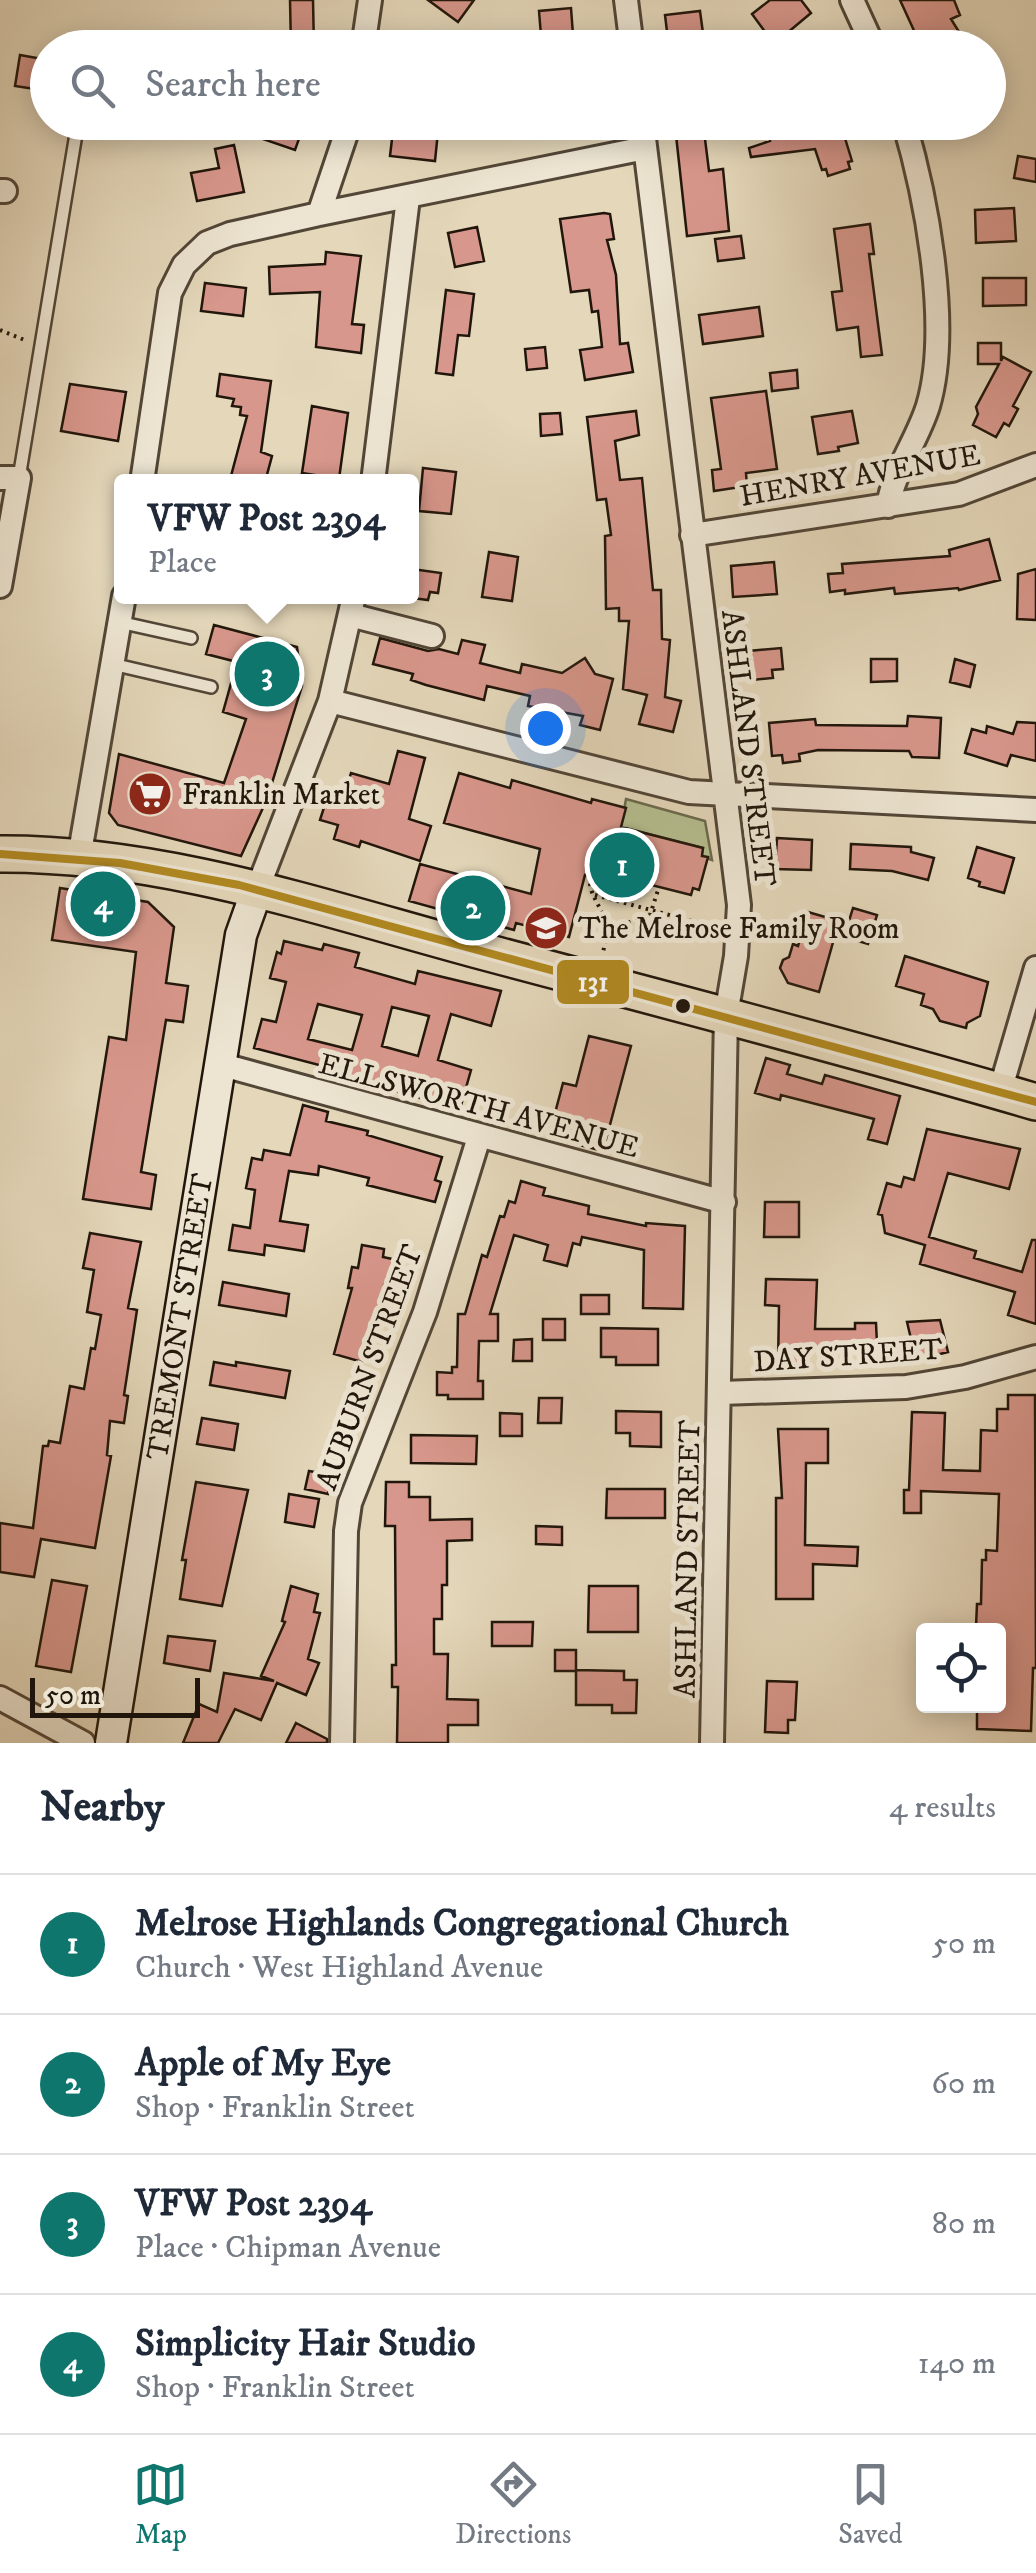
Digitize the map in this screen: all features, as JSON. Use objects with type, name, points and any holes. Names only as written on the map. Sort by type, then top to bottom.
[{"type":"main road","points":[[0,854],[79,858],[168,871],[256,890],[1036,1102]]},
{"type":"street","points":[[366,30],[370,0]]},
{"type":"street","points":[[626,0],[630,30]]},
{"type":"street","points":[[852,0],[866,30]]},
{"type":"street","points":[[319,214],[344,140]]},
{"type":"street","name":"ASHLAND STREET","points":[[644,140],[739,905],[726,1015],[712,1743]]},
{"type":"street","points":[[888,506],[892,482],[928,405],[936,350],[927,224],[908,140]]},
{"type":"street","points":[[143,474],[168,301],[179,271],[194,253],[214,239],[645,148]]},
{"type":"street","points":[[374,474],[408,198]]},
{"type":"street","name":"HENRY AVENUE","points":[[692,534],[959,494],[1036,465]]},
{"type":"street","points":[[0,586],[10,478]]},
{"type":"street","points":[[79,858],[122,604]]},
{"type":"street","points":[[256,890],[330,700],[352,606],[432,636]]},
{"type":"street","points":[[330,700],[689,792],[1036,810]]},
{"type":"street","name":"TREMONT STREET","points":[[111,1743],[241,931],[256,890]]},
{"type":"street","points":[[1000,1091],[1036,968]]},
{"type":"street","name":"ELLSWORTH AVENUE","points":[[219,1064],[724,1202]]},
{"type":"street","name":"AUBURN STREET","points":[[342,1743],[346,1531],[350,1504],[425,1312],[479,1137]]},
{"type":"street","name":"DAY STREET","points":[[721,1393],[906,1387],[965,1377],[1036,1357]]},
{"type":"street","points":[[0,1698],[83,1743]]},
{"type":"lane","points":[[10,478],[41,346],[75,140]]},
{"type":"lane","points":[[119,622],[191,638]]},
{"type":"lane","points":[[112,664],[211,687]]},
{"type":"path","points":[[0,330],[41,346]]},
{"type":"path","points":[[590,876],[589,885],[602,909],[607,930],[595,981]]},
{"type":"path","points":[[607,930],[646,918],[659,887]]},
{"type":"path","points":[[595,896],[738,933]]},
{"type":"green space","points":[[626,799],[705,821],[712,860],[701,856],[703,848],[621,827]]},
{"type":"building","points":[[290,0],[313,0],[314,30],[291,30]]},
{"type":"building","points":[[428,0],[474,0],[458,22]]},
{"type":"building","points":[[770,0],[801,0],[811,13],[791,30],[764,30],[752,14]]},
{"type":"building","points":[[900,0],[954,0],[960,15],[951,19],[958,30],[914,30]]},
{"type":"building","points":[[571,8],[573,30],[541,30],[539,11]]},
{"type":"building","points":[[700,11],[703,30],[667,30],[665,15]]},
{"type":"building","points":[[20,55],[30,57],[30,88],[15,86]]},
{"type":"building","points":[[266,140],[299,140],[295,150]]},
{"type":"building","points":[[392,140],[437,140],[435,161],[390,156]]},
{"type":"building","points":[[677,140],[705,140],[709,171],[723,169],[729,231],[687,236]]},
{"type":"building","points":[[846,140],[852,161],[848,162],[850,169],[828,176],[815,149],[751,157],[749,148],[770,141]]},
{"type":"building","points":[[234,145],[244,192],[197,201],[191,173],[219,168],[215,149]]},
{"type":"building","points":[[1018,156],[1036,159],[1036,182],[1014,178]]},
{"type":"building","points":[[1014,208],[1016,241],[976,243],[975,210]]},
{"type":"building","points":[[610,214],[614,239],[607,240],[616,275],[620,344],[628,343],[633,372],[585,380],[580,350],[602,347],[598,311],[592,312],[589,290],[571,292],[560,219]]},
{"type":"building","points":[[870,224],[874,254],[869,254],[882,355],[861,357],[858,327],[837,330],[832,292],[842,291],[834,229]]},
{"type":"building","points":[[477,227],[484,261],[455,267],[448,233]]},
{"type":"building","points":[[741,236],[744,258],[718,261],[715,239]]},
{"type":"building","points":[[326,252],[361,256],[352,324],[364,325],[361,353],[316,347],[320,292],[270,294],[269,267],[325,264]]},
{"type":"building","points":[[983,278],[1026,278],[1026,305],[983,306]]},
{"type":"building","points":[[205,283],[246,288],[243,316],[201,311]]},
{"type":"building","points":[[446,290],[474,294],[469,336],[458,335],[453,375],[436,373]]},
{"type":"building","points":[[759,307],[763,336],[703,344],[699,315]]},
{"type":"building","points":[[978,343],[1001,343],[1001,361],[1003,357],[1031,372],[1013,406],[1018,409],[1009,426],[1004,423],[996,437],[973,425],[978,414],[976,407],[999,364],[978,364]]},
{"type":"building","points":[[545,347],[547,368],[527,370],[525,349]]},
{"type":"building","points":[[797,370],[798,388],[772,391],[770,373]]},
{"type":"building","points":[[220,374],[271,381],[261,452],[272,456],[267,474],[232,474],[247,416],[240,415],[241,407],[232,406],[234,399],[217,396]]},
{"type":"building","points":[[70,384],[126,392],[118,441],[61,431]]},
{"type":"building","points":[[766,391],[777,469],[746,473],[747,486],[714,491],[712,470],[721,469],[711,398]]},
{"type":"building","points":[[312,406],[348,413],[340,474],[302,473]]},
{"type":"building","points":[[636,411],[639,435],[615,441],[620,480],[642,478],[653,590],[661,590],[662,639],[670,640],[665,697],[681,701],[673,732],[639,724],[647,695],[623,689],[629,621],[619,621],[619,608],[606,609],[605,536],[611,535],[606,499],[597,500],[587,417]]},
{"type":"building","points":[[852,411],[858,443],[818,454],[812,417]]},
{"type":"building","points":[[560,413],[562,434],[541,436],[540,414]]},
{"type":"building","points":[[423,468],[456,472],[451,514],[419,511]]},
{"type":"building","points":[[989,539],[1000,580],[959,590],[895,594],[894,588],[830,592],[828,574],[843,573],[842,564],[950,556],[949,550]]},
{"type":"building","points":[[489,552],[518,557],[512,601],[482,597]]},
{"type":"building","points":[[774,562],[777,594],[733,597],[731,566]]},
{"type":"building","points":[[1036,569],[1036,620],[1017,619],[1018,574]]},
{"type":"building","points":[[419,570],[441,573],[438,593],[430,592],[428,600],[419,599]]},
{"type":"building","points":[[214,625],[297,647],[302,686],[267,799],[241,856],[118,825],[109,813],[119,754],[224,783],[246,719],[223,712],[237,662],[206,654]]},
{"type":"building","points":[[380,638],[428,651],[439,649],[458,654],[462,640],[485,645],[480,663],[520,673],[522,664],[562,673],[585,658],[595,674],[613,679],[600,730],[580,725],[583,716],[528,706],[530,696],[487,686],[484,700],[411,680],[413,674],[373,664]]},
{"type":"building","points":[[781,648],[783,669],[772,670],[773,678],[752,680],[749,651]]},
{"type":"building","points":[[871,659],[897,659],[897,681],[871,682]]},
{"type":"building","points":[[955,659],[975,665],[970,687],[950,682]]},
{"type":"building","points":[[908,716],[941,718],[939,758],[912,757],[909,751],[818,750],[799,754],[800,761],[783,763],[782,755],[772,756],[769,723],[815,719],[816,725],[907,726]]},
{"type":"building","points":[[1017,722],[1036,723],[1036,761],[1011,755],[1007,766],[965,753],[972,729],[986,733],[987,726],[1013,734]]},
{"type":"building","points":[[398,751],[425,758],[409,819],[431,826],[420,861],[361,841],[359,847],[334,839],[338,825],[320,820],[326,801],[341,805],[351,773],[389,784]]},
{"type":"building","points":[[459,773],[510,788],[512,780],[591,803],[592,799],[626,808],[621,827],[703,848],[702,856],[708,857],[699,890],[693,888],[691,895],[600,872],[599,878],[585,875],[569,937],[516,923],[514,930],[409,901],[420,864],[531,894],[540,849],[444,823]]},
{"type":"building","points":[[777,838],[812,840],[811,870],[775,869]]},
{"type":"building","points":[[851,844],[911,847],[911,852],[934,858],[928,880],[892,871],[850,869]]},
{"type":"building","points":[[977,847],[1014,858],[1004,893],[979,886],[980,882],[968,878]]},
{"type":"building","points":[[60,888],[148,902],[174,927],[166,983],[188,986],[183,1022],[166,1020],[141,1172],[156,1175],[151,1209],[83,1199],[109,1037],[126,1040],[136,952],[52,940]]},
{"type":"building","points":[[853,908],[877,915],[868,944],[844,937]]},
{"type":"building","points":[[808,912],[839,921],[819,992],[788,983],[780,968],[793,944],[798,946]]},
{"type":"building","points":[[284,941],[322,950],[324,944],[359,953],[355,967],[415,984],[418,971],[501,991],[491,1026],[451,1014],[438,1060],[471,1070],[460,1109],[350,1079],[346,1072],[254,1048],[262,1019],[276,1022],[286,982],[270,978],[277,952],[281,954]],"holes":[[[318,1004],[362,1015],[352,1050],[308,1039]],[[392,1007],[429,1016],[418,1056],[382,1046]]]},
{"type":"building","points":[[905,956],[988,982],[980,1016],[967,1023],[966,1028],[940,1021],[933,1009],[921,1005],[924,994],[896,986]]},
{"type":"building","points":[[589,1036],[631,1046],[603,1151],[564,1141],[570,1117],[555,1113],[563,1083],[576,1086]]},
{"type":"building","points":[[766,1058],[790,1065],[787,1074],[822,1084],[825,1075],[900,1096],[887,1144],[868,1139],[874,1119],[781,1095],[780,1100],[755,1093]]},
{"type":"building","points":[[303,1105],[328,1112],[326,1121],[442,1157],[435,1180],[441,1182],[435,1202],[367,1185],[369,1178],[319,1166],[318,1175],[289,1171],[280,1221],[308,1225],[304,1251],[265,1245],[264,1255],[229,1250],[233,1225],[250,1228],[255,1190],[246,1188],[252,1158],[262,1160],[264,1150],[290,1155]]},
{"type":"building","points":[[927,1129],[1020,1149],[1009,1189],[948,1173],[929,1237],[976,1251],[974,1258],[1022,1272],[1032,1240],[1036,1240],[1036,1324],[1008,1315],[1015,1292],[920,1264],[925,1245],[885,1233],[882,1215],[878,1214],[887,1183],[901,1187],[904,1177],[914,1180]]},
{"type":"building","points":[[521,1181],[545,1188],[543,1195],[589,1206],[588,1214],[646,1226],[685,1226],[683,1309],[643,1308],[644,1250],[582,1237],[580,1245],[573,1243],[567,1266],[544,1260],[548,1245],[514,1235],[490,1314],[498,1314],[498,1341],[479,1341],[478,1381],[483,1381],[483,1399],[448,1399],[448,1395],[437,1395],[437,1372],[452,1373],[452,1367],[457,1367],[458,1314],[465,1314],[482,1255],[487,1257],[500,1216],[504,1217],[509,1201],[515,1203]]},
{"type":"building","points":[[765,1202],[799,1202],[799,1237],[764,1237]]},
{"type":"building","points":[[90,1233],[141,1242],[128,1308],[137,1310],[124,1395],[128,1396],[124,1423],[110,1421],[107,1455],[111,1456],[95,1548],[41,1539],[34,1577],[0,1572],[0,1523],[33,1528],[43,1446],[48,1446],[49,1441],[60,1443],[70,1386],[84,1389],[91,1348],[95,1349],[101,1315],[87,1312],[94,1270],[83,1268]]},
{"type":"building","points":[[362,1245],[384,1249],[383,1257],[397,1260],[392,1286],[384,1285],[362,1362],[334,1354],[352,1288],[348,1288],[352,1267],[358,1268]]},
{"type":"building","points":[[766,1279],[817,1280],[815,1329],[855,1329],[855,1323],[876,1323],[877,1344],[805,1349],[805,1367],[778,1367],[779,1306],[765,1305]]},
{"type":"building","points":[[223,1282],[289,1294],[286,1316],[219,1305]]},
{"type":"building","points":[[581,1295],[609,1295],[609,1314],[581,1314]]},
{"type":"building","points":[[543,1319],[565,1319],[565,1340],[543,1340]]},
{"type":"building","points":[[940,1320],[948,1352],[916,1360],[907,1322]]},
{"type":"building","points":[[601,1328],[658,1329],[658,1365],[616,1365],[616,1357],[601,1357]]},
{"type":"building","points":[[532,1339],[532,1361],[513,1361],[514,1340]]},
{"type":"building","points":[[214,1362],[290,1371],[285,1398],[210,1385]]},
{"type":"building","points":[[1008,1395],[1035,1395],[1036,1668],[1031,1731],[977,1729],[977,1713],[1006,1713],[1006,1623],[976,1623],[977,1604],[981,1604],[982,1560],[986,1560],[986,1550],[997,1551],[999,1494],[921,1491],[921,1513],[904,1513],[904,1490],[909,1490],[912,1412],[945,1413],[943,1470],[980,1471],[981,1430],[997,1431],[997,1409],[1008,1409]]},
{"type":"building","points":[[539,1398],[562,1398],[561,1423],[538,1423]]},
{"type":"building","points":[[616,1411],[661,1412],[661,1447],[630,1446],[630,1433],[616,1433]]},
{"type":"building","points":[[500,1413],[522,1414],[522,1436],[500,1436]]},
{"type":"building","points":[[202,1418],[238,1424],[234,1450],[197,1444]]},
{"type":"building","points":[[778,1429],[828,1429],[828,1463],[806,1463],[805,1545],[858,1547],[857,1566],[813,1564],[813,1599],[776,1599],[776,1498],[782,1498]]},
{"type":"building","points":[[411,1435],[477,1436],[476,1464],[411,1463]]},
{"type":"building","points":[[309,1471],[332,1475],[328,1494],[305,1489]]},
{"type":"building","points":[[196,1482],[248,1490],[222,1606],[180,1599],[186,1560],[182,1560]]},
{"type":"building","points":[[386,1482],[409,1482],[409,1497],[430,1497],[430,1520],[472,1519],[472,1540],[447,1541],[447,1585],[442,1585],[442,1619],[434,1619],[434,1654],[448,1654],[447,1699],[478,1700],[478,1725],[448,1725],[448,1743],[397,1743],[398,1687],[392,1687],[392,1665],[396,1665],[395,1526],[385,1526]]},
{"type":"building","points":[[607,1489],[665,1489],[665,1518],[606,1518]]},
{"type":"building","points":[[289,1494],[319,1499],[314,1527],[285,1522]]},
{"type":"building","points":[[536,1526],[562,1527],[562,1545],[536,1544]]},
{"type":"building","points":[[52,1580],[87,1586],[71,1672],[36,1666]]},
{"type":"building","points":[[291,1586],[318,1594],[314,1612],[320,1613],[308,1659],[319,1663],[306,1695],[277,1683],[261,1720],[235,1709],[218,1743],[183,1743],[199,1704],[217,1712],[224,1673],[274,1681],[261,1676],[285,1622],[282,1621]]},
{"type":"building","points":[[589,1586],[638,1586],[638,1632],[588,1632]]},
{"type":"building","points":[[492,1622],[533,1622],[532,1646],[492,1646]]},
{"type":"building","points":[[168,1636],[215,1641],[210,1671],[164,1663]]},
{"type":"building","points":[[555,1650],[576,1650],[576,1671],[555,1671]]},
{"type":"building","points":[[576,1670],[624,1671],[624,1680],[637,1680],[636,1713],[612,1713],[612,1705],[576,1705]]},
{"type":"building","points":[[767,1681],[797,1682],[795,1720],[788,1720],[788,1733],[765,1732]]},
{"type":"building","points":[[296,1723],[327,1739],[327,1743],[286,1743]]},
{"type":"transit line","name":"131","points":[[0,854],[120,863],[239,885],[1036,1102]]},
{"type":"place","name":"VFW Post 2394","points":[[267,674]]},
{"type":"place","name":"Franklin Market","points":[[150,794]]},
{"type":"place","name":"Melrose Highlands Congregational Church","points":[[622,865]]},
{"type":"place","name":"Simplicity Hair Studio","points":[[103,904]]},
{"type":"place","name":"Apple of My Eye","points":[[473,908]]},
{"type":"place","name":"The Melrose Family Room","points":[[546,928]]}]
